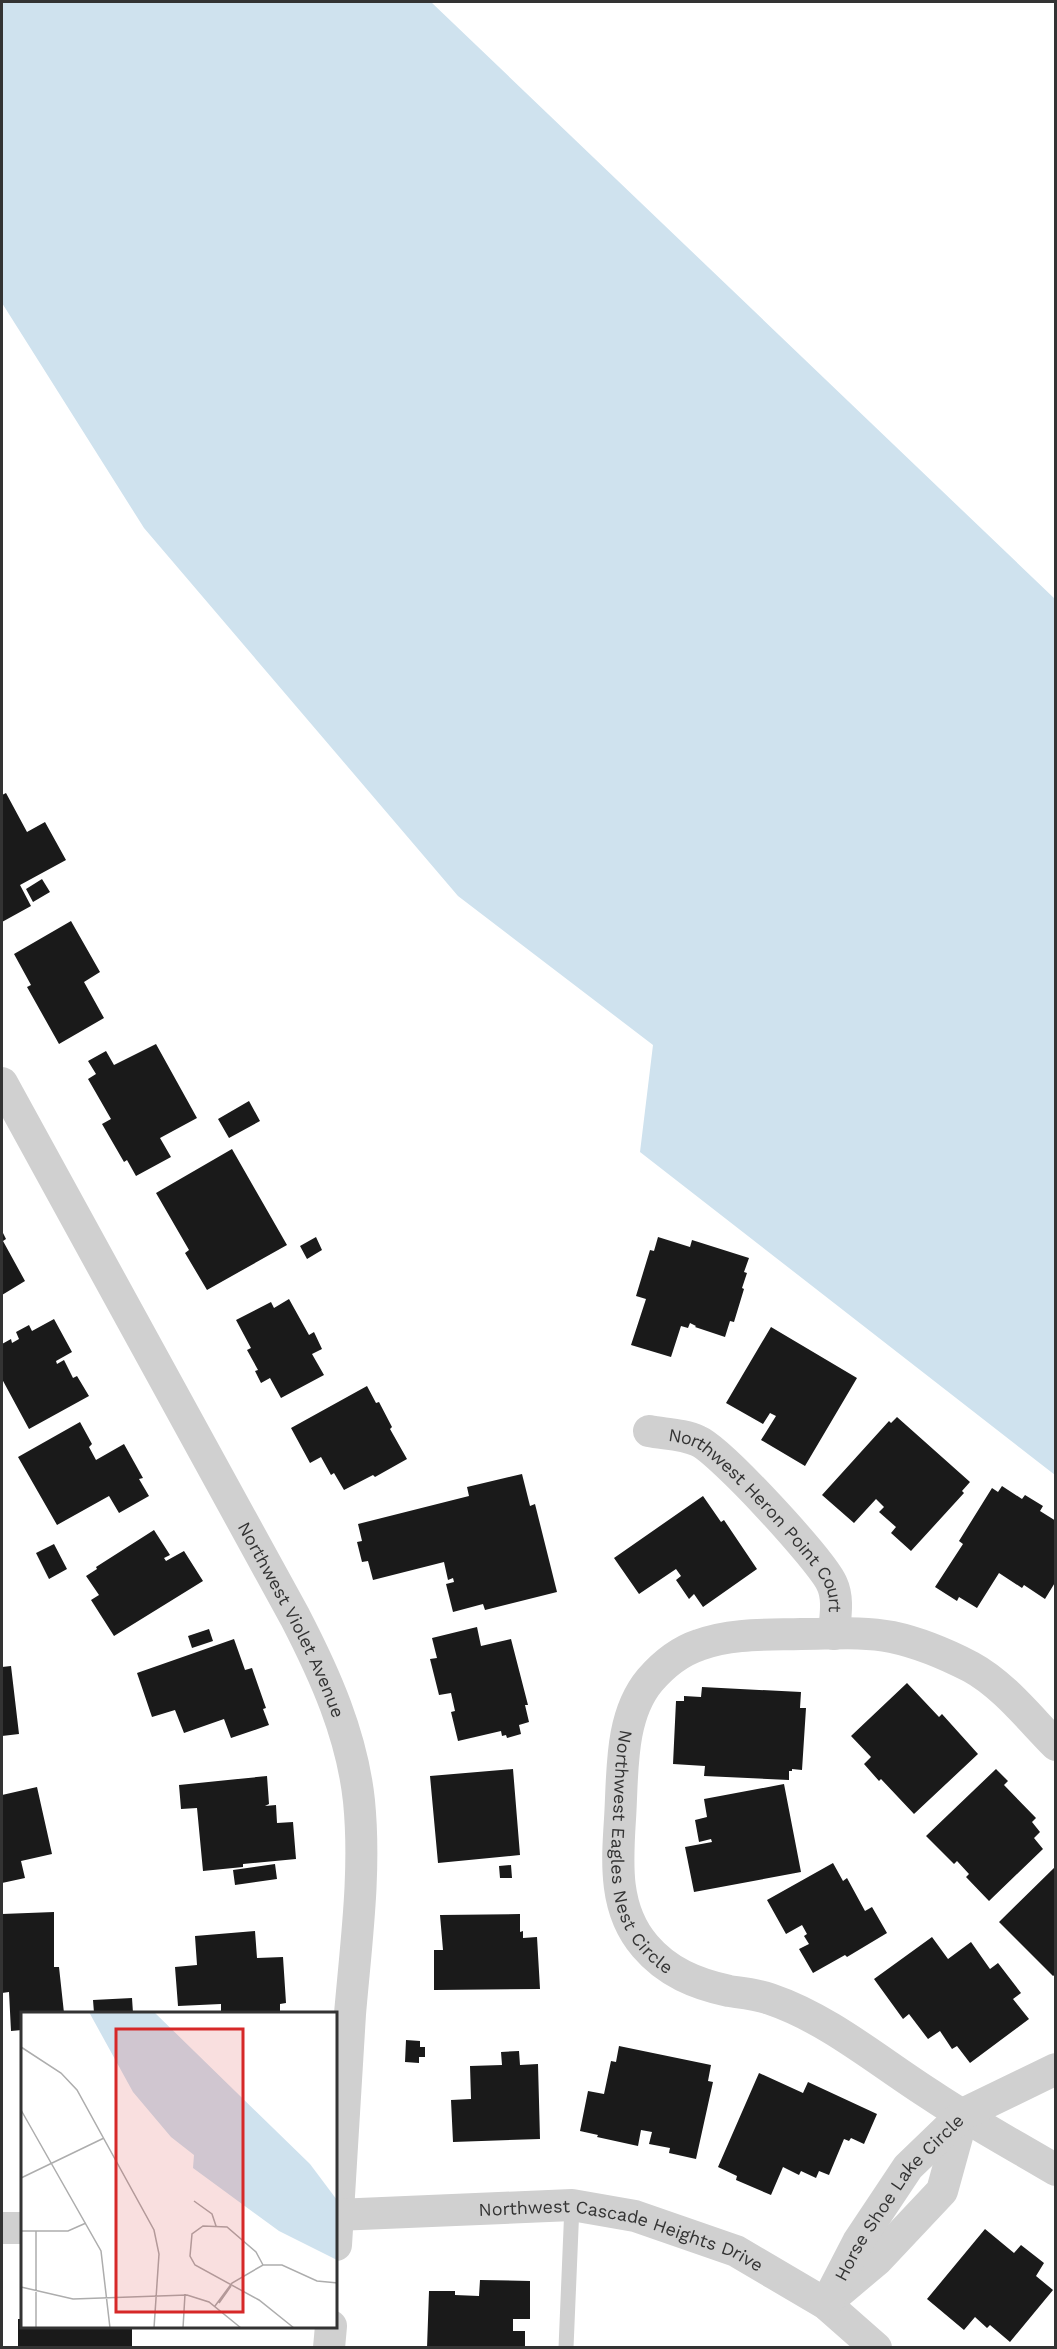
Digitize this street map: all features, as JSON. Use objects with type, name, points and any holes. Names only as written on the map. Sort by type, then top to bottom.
[{"type":"street","name":"Northwest Violet Avenue","points":[[2,1083],[295,1617],[322,1670],[345,1733],[359,1799],[363,1866],[350,2014],[338,2209]]},
{"type":"street","name":"Northwest Heron Point Court","points":[[649,1431],[698,1440],[716,1451],[800,1541],[832,1583],[836,1600],[834,1634]]},
{"type":"street","name":"Northwest Eagles Nest Circle","points":[[1056,1745],[1001,1689],[974,1669],[929,1647],[891,1637],[856,1633],[724,1638],[698,1645],[676,1656],[650,1680],[636,1702],[625,1740],[618,1861],[619,1891],[630,1924],[644,1945],[661,1962],[681,1976],[729,1990],[755,1993],[793,2007],[1056,2170]]},
{"type":"street","points":[[963,2114],[1056,2069]]},
{"type":"street","name":"Horse Shoe Lake Circle","points":[[826,2304],[858,2242],[908,2168],[963,2114]]},
{"type":"street","name":"Horse Shoe Lake Circle","points":[[826,2304],[877,2260],[942,2191],[963,2114]]},
{"type":"street","name":"Northwest Cascade Heights Drive","points":[[338,2225],[572,2205],[635,2216],[736,2251],[826,2304],[876,2348]]},
{"type":"street","points":[[2,2229],[21,2228]]},
{"type":"street","points":[[330,2348],[331,2328]]},
{"type":"lane","points":[[566,2348],[572,2205]]},
{"type":"water","points":[[2,2],[431,2],[1055,599],[1055,1475],[640,1152],[653,1045],[458,896],[144,528],[2,303]]},
{"type":"building","points":[[6,793],[27,832],[45,822],[66,860],[20,885],[31,906],[2,922],[2,795]]},
{"type":"building","points":[[42,879],[50,892],[33,902],[26,889]]},
{"type":"building","points":[[71,921],[100,972],[84,982],[104,1018],[59,1044],[27,987],[31,985],[14,954]]},
{"type":"building","points":[[156,1044],[197,1118],[160,1138],[171,1157],[136,1176],[127,1160],[124,1162],[102,1124],[111,1119],[88,1079],[96,1074],[88,1061],[106,1051],[114,1065]]},
{"type":"building","points":[[249,1101],[260,1121],[229,1138],[218,1119]]},
{"type":"building","points":[[232,1149],[287,1245],[207,1290],[185,1253],[189,1250],[156,1193]]},
{"type":"building","points":[[2,1231],[6,1239],[3,1241],[25,1281],[2,1295]]},
{"type":"building","points":[[316,1237],[322,1250],[307,1259],[300,1246]]},
{"type":"building","points":[[658,1237],[690,1247],[692,1240],[749,1258],[744,1272],[747,1273],[742,1288],[744,1289],[734,1322],[730,1321],[725,1337],[695,1327],[690,1323],[688,1328],[681,1326],[671,1357],[631,1345],[646,1299],[636,1296],[650,1250],[654,1251]]},
{"type":"building","points":[[289,1299],[309,1335],[314,1332],[322,1349],[312,1354],[324,1375],[281,1398],[270,1378],[261,1383],[255,1371],[258,1370],[247,1350],[251,1348],[236,1320],[271,1302],[274,1308]]},
{"type":"building","points":[[54,1319],[72,1352],[56,1361],[57,1364],[64,1360],[73,1378],[77,1376],[89,1396],[29,1429],[2,1379],[2,1344],[11,1339],[12,1343],[19,1339],[16,1332],[29,1325],[32,1331]]},
{"type":"building","points":[[771,1327],[857,1378],[805,1466],[761,1440],[776,1416],[770,1413],[763,1424],[726,1403]]},
{"type":"building","points":[[367,1386],[376,1403],[379,1402],[392,1427],[390,1429],[407,1459],[375,1477],[373,1475],[344,1490],[334,1473],[331,1475],[321,1457],[310,1463],[291,1428]]},
{"type":"building","points":[[897,1417],[970,1482],[962,1491],[964,1493],[911,1551],[891,1533],[896,1527],[879,1512],[884,1507],[876,1499],[854,1523],[822,1495],[889,1421],[891,1423]]},
{"type":"building","points":[[80,1422],[92,1444],[89,1447],[96,1460],[124,1444],[143,1478],[139,1479],[149,1496],[119,1513],[109,1496],[57,1525],[18,1457]]},
{"type":"building","points":[[522,1474],[530,1506],[535,1504],[557,1592],[485,1610],[483,1604],[453,1612],[446,1584],[454,1582],[453,1578],[448,1580],[444,1562],[373,1580],[368,1561],[362,1562],[357,1542],[362,1541],[358,1524],[469,1496],[467,1487]]},
{"type":"building","points":[[1002,1486],[1022,1499],[1025,1495],[1043,1506],[1040,1511],[1056,1521],[1056,1581],[1045,1599],[1024,1585],[1022,1588],[999,1573],[977,1608],[959,1597],[957,1601],[935,1587],[963,1544],[959,1541],[992,1488],[998,1492]]},
{"type":"building","points":[[703,1496],[721,1522],[724,1520],[757,1569],[703,1607],[694,1594],[689,1599],[676,1580],[681,1576],[676,1569],[639,1594],[614,1558]]},
{"type":"building","points":[[154,1530],[170,1555],[164,1558],[166,1561],[184,1551],[203,1581],[114,1636],[91,1600],[99,1595],[86,1576],[97,1569],[96,1567]]},
{"type":"building","points":[[54,1544],[67,1569],[49,1579],[36,1553]]},
{"type":"building","points":[[477,1627],[481,1646],[511,1639],[528,1705],[525,1705],[529,1722],[519,1725],[521,1734],[507,1738],[506,1735],[502,1736],[501,1731],[458,1741],[451,1712],[455,1711],[451,1693],[439,1695],[430,1659],[437,1658],[432,1638]]},
{"type":"building","points":[[209,1629],[213,1641],[192,1648],[188,1636]]},
{"type":"building","points":[[234,1639],[245,1670],[252,1668],[266,1708],[263,1709],[269,1725],[231,1738],[224,1719],[184,1733],[175,1710],[152,1717],[137,1673]]},
{"type":"building","points":[[11,1666],[19,1734],[2,1736],[2,1667]]},
{"type":"building","points":[[907,1683],[939,1717],[942,1714],[978,1754],[914,1814],[864,1764],[871,1757],[851,1736]]},
{"type":"building","points":[[702,1687],[801,1692],[800,1708],[806,1708],[802,1770],[789,1771],[789,1780],[704,1776],[705,1766],[673,1764],[676,1701],[684,1701],[684,1696],[701,1697]]},
{"type":"building","points":[[513,1769],[520,1855],[438,1863],[430,1776]]},
{"type":"building","points":[[996,1769],[1008,1781],[1004,1785],[1036,1818],[1032,1822],[1040,1832],[1034,1838],[1043,1849],[989,1901],[966,1877],[969,1874],[957,1861],[954,1864],[926,1836]]},
{"type":"building","points":[[267,1776],[269,1804],[265,1806],[276,1805],[277,1823],[293,1822],[296,1859],[243,1864],[243,1867],[203,1871],[197,1808],[181,1809],[179,1785]]},
{"type":"building","points":[[784,1784],[801,1872],[694,1892],[685,1847],[712,1842],[711,1839],[699,1842],[695,1820],[707,1817],[704,1799]]},
{"type":"building","points":[[37,1787],[52,1854],[21,1861],[25,1878],[2,1883],[2,1795]]},
{"type":"building","points":[[833,1863],[843,1881],[847,1878],[865,1911],[872,1907],[887,1933],[847,1957],[845,1955],[813,1973],[799,1949],[809,1944],[804,1936],[807,1934],[802,1925],[786,1934],[767,1900]]},
{"type":"building","points":[[275,1864],[277,1879],[235,1885],[233,1870]]},
{"type":"building","points":[[511,1865],[512,1878],[500,1878],[499,1866]]},
{"type":"building","points":[[1056,1866],[1056,1974],[1053,1976],[999,1922]]},
{"type":"building","points":[[54,1912],[54,1967],[59,1967],[64,2012],[21,2012],[21,2030],[11,2031],[9,1992],[2,1993],[2,1914]]},
{"type":"building","points":[[520,1914],[520,1932],[523,1931],[523,1938],[537,1937],[540,1989],[434,1990],[434,1950],[443,1950],[440,1915]]},
{"type":"building","points":[[255,1931],[257,1958],[283,1957],[286,2003],[280,2004],[280,2012],[221,2012],[221,2004],[178,2006],[175,1967],[197,1965],[195,1936]]},
{"type":"building","points":[[932,1937],[948,1959],[971,1942],[990,1969],[998,1963],[1021,1993],[1013,1999],[1029,2019],[970,2063],[957,2046],[952,2049],[940,2031],[928,2039],[909,2014],[903,2019],[874,1979]]},
{"type":"building","points":[[132,1998],[133,2012],[94,2012],[93,2000]]},
{"type":"building","points":[[406,2040],[420,2041],[420,2047],[425,2047],[425,2057],[419,2057],[419,2063],[405,2062]]},
{"type":"building","points":[[619,2046],[711,2065],[708,2081],[713,2082],[696,2159],[669,2153],[670,2148],[649,2144],[652,2132],[641,2130],[638,2146],[580,2131],[588,2091],[604,2094],[611,2061],[616,2062]]},
{"type":"building","points":[[519,2051],[520,2065],[538,2064],[540,2139],[453,2142],[451,2100],[471,2099],[470,2066],[502,2065],[501,2052]]},
{"type":"building","points":[[759,2073],[803,2093],[808,2082],[877,2114],[864,2144],[851,2138],[849,2141],[844,2139],[829,2175],[819,2171],[816,2178],[801,2171],[799,2175],[783,2167],[771,2195],[736,2180],[737,2176],[718,2167]]},
{"type":"building","points":[[985,2229],[1014,2253],[1021,2245],[1044,2263],[1036,2276],[1053,2290],[1010,2342],[990,2325],[987,2328],[975,2317],[964,2330],[927,2299]]},
{"type":"building","points":[[480,2280],[530,2281],[530,2319],[513,2319],[513,2331],[525,2331],[525,2348],[427,2348],[429,2291],[455,2291],[455,2295],[479,2296]]},
{"type":"building","points":[[18,2319],[21,2319],[21,2328],[132,2328],[132,2348],[18,2348]]}]
